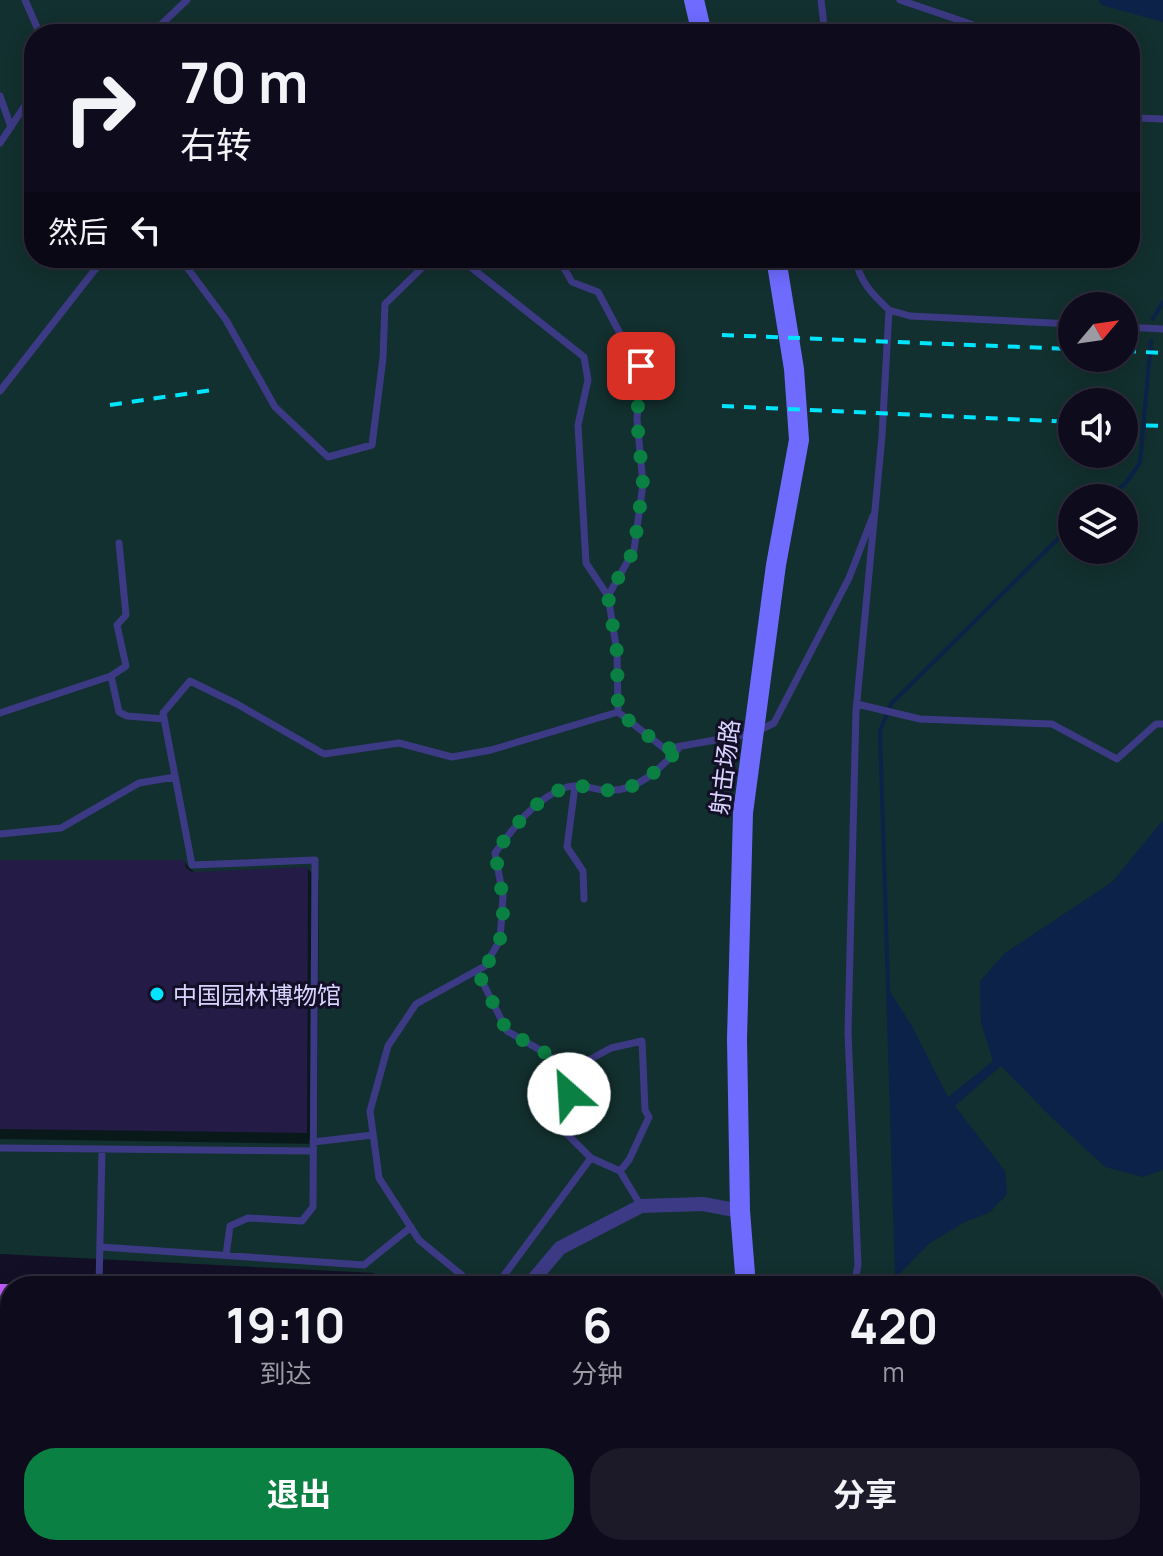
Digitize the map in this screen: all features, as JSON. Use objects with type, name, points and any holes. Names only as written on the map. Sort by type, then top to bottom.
[{"type":"street","points":[[694,0],[700,24]]},
{"type":"street","name":"射击场路","points":[[745,1276],[740,1211],[737,1039],[743,813],[776,565],[799,440],[794,369],[778,268]]},
{"type":"street","points":[[536,1276],[560,1248],[641,1206],[703,1204],[740,1211]]},
{"type":"lane","points":[[25,0],[36,24]]},
{"type":"lane","points":[[162,24],[187,0]]},
{"type":"lane","points":[[821,0],[824,24]]},
{"type":"lane","points":[[900,0],[971,24]]},
{"type":"lane","points":[[0,96],[11,127]]},
{"type":"lane","points":[[0,143],[24,107]]},
{"type":"lane","points":[[1140,118],[1163,119]]},
{"type":"lane","points":[[0,391],[96,268]]},
{"type":"lane","points":[[187,268],[226,320],[275,407],[328,457],[372,445],[383,358],[385,304],[422,268]]},
{"type":"lane","points":[[472,268],[584,357],[588,380],[578,425],[586,563],[608,596],[617,652],[618,712]]},
{"type":"lane","points":[[564,268],[572,282],[598,292],[641,366],[637,419],[643,484],[634,550],[608,596]]},
{"type":"lane","points":[[857,268],[869,291],[889,310],[910,316],[1058,323]]},
{"type":"lane","points":[[856,1276],[858,1265],[848,1033],[857,704],[882,436],[889,310]]},
{"type":"lane","points":[[1138,328],[1163,329]]},
{"type":"lane","points":[[618,712],[665,749],[754,733],[774,723],[849,578],[873,516]]},
{"type":"lane","points":[[0,713],[111,676],[126,666],[117,625],[126,615],[119,543]]},
{"type":"lane","points":[[111,676],[119,712],[127,716],[164,719]]},
{"type":"lane","points":[[226,1255],[230,1226],[248,1218],[302,1221],[313,1207],[315,860],[192,865],[163,713],[190,681],[324,754],[399,743],[452,757],[491,750],[618,712]]},
{"type":"lane","points":[[857,704],[920,719],[1052,724],[1117,759],[1156,724],[1163,724]]},
{"type":"lane","points":[[463,1276],[419,1240],[379,1178],[370,1111],[388,1046],[416,1004],[485,966],[500,940],[503,896],[495,853],[530,809],[565,788],[575,786],[608,791],[634,784],[655,775],[681,746]]},
{"type":"lane","points":[[0,834],[61,828],[139,783],[175,777]]},
{"type":"lane","points":[[575,786],[567,847],[583,871],[584,899]]},
{"type":"lane","points":[[477,971],[507,1031],[547,1054],[565,1073],[569,1094],[567,1134],[591,1158],[620,1171],[641,1206]]},
{"type":"lane","points":[[565,1073],[611,1048],[642,1041],[645,1110],[649,1117],[629,1160],[620,1171]]},
{"type":"lane","points":[[313,1142],[373,1135]]},
{"type":"lane","points":[[0,1148],[313,1151]]},
{"type":"lane","points":[[100,1276],[102,1149]]},
{"type":"lane","points":[[503,1276],[591,1158]]},
{"type":"lane","points":[[101,1247],[364,1265],[411,1227]]},
{"type":"green space","points":[[0,0],[1163,0],[1163,1276],[374,1276],[374,1273],[0,1254]]},
{"type":"water","points":[[1099,0],[1163,0],[1163,22],[1101,5]]},
{"type":"water","points":[[1163,820],[1163,1170],[1143,1177],[1105,1167],[1001,1066],[955,1106],[1005,1171],[1007,1194],[990,1212],[965,1222],[930,1243],[897,1276],[890,992],[912,1026],[948,1097],[993,1061],[981,1023],[980,981],[1005,953],[1112,882]]},
{"type":"building","name":"中国园林博物馆","points":[[0,860],[184,860],[186,868],[192,872],[308,867],[307,1133],[0,1129]]},
{"type":"waterway","points":[[1153,319],[1163,302]]},
{"type":"waterway","points":[[1125,484],[1140,463],[1151,341]]},
{"type":"waterway","points":[[897,1276],[880,731],[891,704],[1058,539]]},
{"type":"railway","points":[[722,335],[1058,348]]},
{"type":"railway","points":[[1138,352],[1163,353]]},
{"type":"railway","points":[[110,405],[212,390]]},
{"type":"railway","points":[[722,406],[1058,421]]},
{"type":"railway","points":[[1138,425],[1163,426]]},
{"type":"place","name":"中国园林博物馆","points":[[157,994]]},
{"type":"route","points":[[569,1094],[565,1073],[547,1054],[507,1031],[477,971],[485,966],[500,940],[503,896],[495,853],[530,809],[565,788],[578,785],[608,791],[634,784],[655,775],[681,746],[665,749],[618,712],[617,652],[608,596],[634,550],[643,484],[637,419],[641,366]]}]
